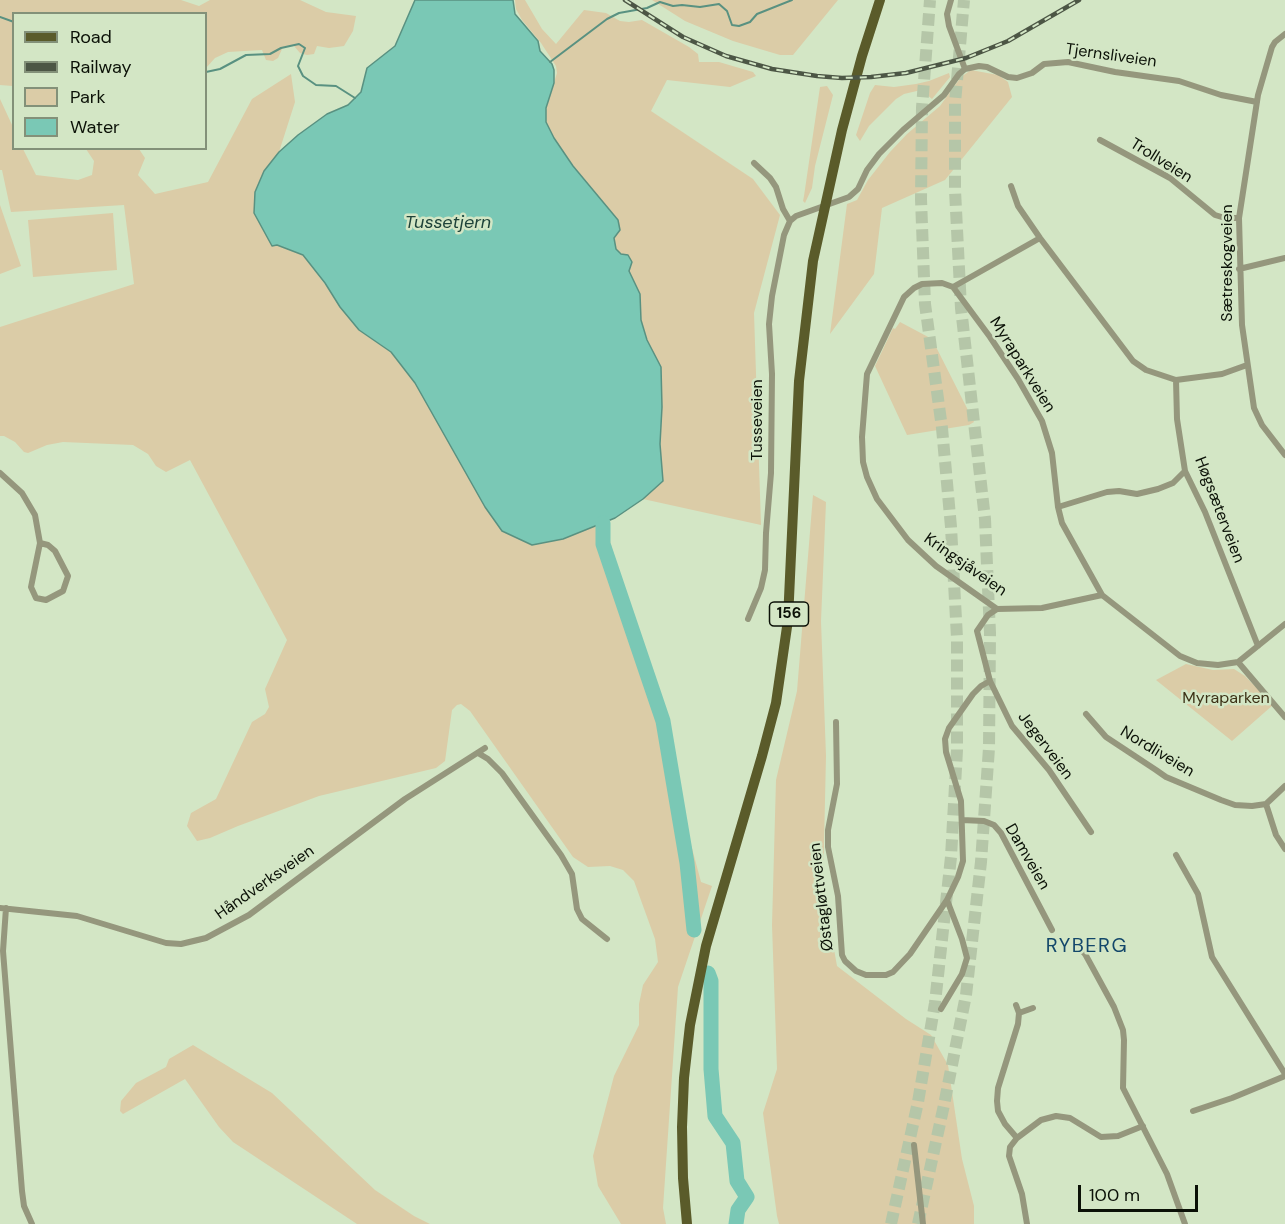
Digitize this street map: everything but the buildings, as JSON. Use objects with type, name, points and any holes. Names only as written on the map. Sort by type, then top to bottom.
[{"type":"main road","name":"156","points":[[687,1224],[682,1127],[684,1078],[690,1025],[706,946],[776,703],[788,620],[799,391],[809,288],[821,221],[842,130],[880,0]]},
{"type":"street","points":[[754,163],[770,178],[776,187],[783,209],[793,218],[849,196],[858,189],[867,170],[879,154],[944,95],[965,69],[949,26],[947,14],[951,0]]},
{"type":"street","name":"Sætreskogveien","points":[[1285,34],[1272,47],[1257,102],[1239,218],[1242,325],[1254,408],[1262,425],[1285,455]]},
{"type":"street","name":"Tjernsliveien","points":[[965,69],[978,66],[987,67],[1008,77],[1017,78],[1032,73],[1044,63],[1068,62],[1115,72],[1179,81],[1221,95],[1257,102]]},
{"type":"street","name":"Trollveien","points":[[1100,140],[1170,178],[1215,215],[1239,218]]},
{"type":"street","points":[[1011,186],[1018,206],[1040,238],[1133,361],[1146,370],[1176,380],[1222,374],[1247,365]]},
{"type":"street","name":"Tusseveien","points":[[748,619],[761,588],[765,570],[771,473],[772,374],[769,324],[772,296],[784,235],[793,218]]},
{"type":"street","points":[[953,287],[1040,238]]},
{"type":"street","points":[[1239,269],[1285,258]]},
{"type":"street","name":"Kringsjåveien","points":[[953,287],[931,282],[914,288],[904,297],[867,374],[862,437],[863,462],[877,499],[908,540],[936,566],[997,609],[1042,608],[1102,595]]},
{"type":"street","name":"Myraparkveien","points":[[953,287],[996,345],[1042,421],[1052,453],[1062,523],[1102,595],[1180,656],[1197,663],[1218,665],[1238,662]]},
{"type":"street","name":"Høgsæterveien","points":[[1176,380],[1178,419],[1185,471],[1205,512],[1258,646]]},
{"type":"street","points":[[1058,507],[1107,492],[1137,494],[1158,489],[1173,483],[1185,471]]},
{"type":"street","points":[[0,473],[16,485],[31,507],[37,523],[39,543],[31,587],[36,598],[46,600],[63,591],[68,576],[55,550],[39,543]]},
{"type":"street","name":"Jegerveien","points":[[997,609],[988,615],[977,631],[990,681],[1012,726],[1049,770],[1091,832]]},
{"type":"street","points":[[1285,624],[1238,662],[1285,717]]},
{"type":"street","name":"Østagløttveien","points":[[836,722],[837,784],[828,830],[828,848],[838,896],[840,946],[845,961],[856,971],[866,975],[886,975],[893,972],[910,954],[947,900],[958,877],[963,861],[961,801],[946,752],[945,739],[949,728],[973,694],[990,681]]},
{"type":"street","name":"Nordliveien","points":[[1086,714],[1106,737],[1166,777],[1235,805],[1266,804]]},
{"type":"street","name":"Håndverksveien","points":[[32,1224],[24,1206],[22,1191],[3,951],[3,908],[77,916],[166,943],[181,944],[206,938],[249,915],[405,799],[485,748]]},
{"type":"street","points":[[478,753],[502,773],[561,855],[572,874],[577,909],[582,919],[606,939]]},
{"type":"street","points":[[1285,786],[1266,804],[1275,835],[1285,849]]},
{"type":"street","name":"Damveien","points":[[962,820],[984,821],[994,825],[1001,833],[1052,930]]},
{"type":"street","points":[[1176,855],[1198,894],[1212,957],[1285,1075],[1232,1098],[1193,1111]]},
{"type":"street","points":[[941,1009],[962,974],[967,958],[947,900]]},
{"type":"street","points":[[1077,941],[1114,1007],[1123,1030],[1123,1088],[1173,1188],[1185,1224]]},
{"type":"street","points":[[1084,953],[1097,946]]},
{"type":"street","points":[[1016,1005],[1019,1013],[1018,1024],[998,1088],[997,1101],[998,1111],[1005,1125],[1017,1138]]},
{"type":"street","points":[[1019,1013],[1033,1008]]},
{"type":"street","points":[[1027,1224],[1022,1194],[1009,1156],[1010,1147],[1017,1138],[1041,1120],[1056,1116],[1070,1118],[1101,1137],[1118,1137],[1143,1126]]},
{"type":"street","points":[[914,1144],[923,1224]]},
{"type":"green space","points":[[0,0],[181,0],[199,6],[210,0],[300,0],[326,12],[356,16],[353,31],[344,46],[329,48],[317,46],[314,54],[307,55],[300,53],[294,46],[283,47],[278,58],[273,61],[266,60],[262,50],[228,52],[215,58],[207,67],[207,12],[12,12],[12,86],[0,85]]},
{"type":"green space","points":[[515,0],[525,0],[542,29],[556,44],[584,10],[606,13],[620,21],[642,20],[689,47],[698,54],[699,62],[719,62],[753,72],[756,76],[730,87],[667,80],[651,111],[753,179],[780,215],[754,313],[761,525],[643,499],[663,481],[660,444],[661,367],[647,340],[641,320],[640,294],[621,254],[616,249],[614,238],[620,230],[618,220],[573,166],[546,122],[546,108],[557,73],[556,66],[522,20],[516,9]]},
{"type":"green space","points":[[652,0],[838,0],[793,55],[780,55],[733,41],[685,21]]},
{"type":"green space","points":[[971,70],[998,75],[1008,82],[1012,97],[945,180],[882,208],[874,274],[830,334],[847,204],[857,200],[868,180],[890,152],[940,106],[961,77]]},
{"type":"green space","points":[[949,73],[950,77],[932,99],[921,90],[904,94],[896,99],[869,126],[860,141],[856,135],[870,93],[875,85],[894,87],[916,84]]},
{"type":"green space","points":[[291,74],[295,102],[279,152],[264,171],[269,240],[303,255],[359,330],[391,352],[415,383],[563,539],[605,522],[701,882],[712,886],[678,987],[663,1208],[666,1224],[621,1224],[598,1186],[593,1156],[614,1076],[639,1025],[639,1004],[643,985],[658,962],[655,939],[634,881],[623,870],[610,866],[588,867],[573,857],[470,711],[461,704],[452,710],[445,761],[436,768],[319,796],[197,841],[187,826],[191,813],[216,799],[252,722],[265,714],[269,707],[265,689],[287,640],[190,460],[166,472],[156,466],[148,454],[133,445],[63,442],[47,445],[28,453],[24,452],[15,442],[0,436],[0,327],[134,284],[124,205],[11,212],[2,170],[0,170],[0,99],[12,125],[12,150],[24,150],[36,175],[78,180],[92,175],[94,161],[87,150],[140,150],[145,158],[138,175],[155,194],[208,182],[252,99]]},
{"type":"green space","points":[[827,86],[833,95],[815,166],[812,188],[805,203],[803,201],[820,87]]},
{"type":"green space","points":[[0,205],[21,266],[0,274]]},
{"type":"green space","points":[[113,213],[117,270],[33,277],[28,220]]},
{"type":"green space","points":[[900,322],[932,339],[974,422],[969,425],[907,435],[875,366],[893,328],[895,329]]},
{"type":"green space","points":[[813,495],[826,502],[821,621],[826,756],[823,888],[837,966],[906,1019],[931,1035],[948,1065],[962,1159],[974,1206],[974,1224],[779,1224],[777,1216],[763,1113],[777,1069],[772,925],[776,780],[797,691]]},
{"type":"green space","name":"Myraparken","points":[[1186,664],[1213,670],[1234,669],[1245,676],[1273,705],[1232,741],[1156,680]]},
{"type":"green space","points":[[193,1045],[272,1093],[375,1190],[430,1224],[357,1224],[233,1142],[219,1127],[185,1079],[123,1114],[120,1111],[121,1101],[136,1083],[166,1067],[169,1059]]},
{"type":"water","name":"Tussetjern","points":[[415,0],[513,0],[515,14],[538,41],[540,51],[552,64],[554,70],[554,83],[546,108],[546,122],[573,166],[618,220],[620,230],[614,238],[616,249],[621,254],[628,255],[632,262],[629,271],[640,294],[641,320],[647,340],[661,367],[660,444],[663,481],[643,499],[615,518],[563,539],[532,545],[502,531],[485,507],[415,383],[391,352],[359,330],[303,255],[277,245],[272,246],[254,213],[255,192],[264,171],[279,152],[298,135],[327,114],[348,105],[361,92],[367,68],[395,46]]},
{"type":"waterway","points":[[550,62],[607,19],[619,13],[647,8],[660,2],[673,6],[700,7],[719,4],[727,11],[732,25],[739,26],[750,22],[757,14],[792,0]]},
{"type":"waterway","points":[[0,17],[12,21]]},
{"type":"waterway","points":[[207,72],[220,69],[246,55],[270,54],[281,48],[299,44],[305,48],[298,66],[303,76],[316,85],[336,86],[355,98]]},
{"type":"waterway","points":[[603,523],[603,544],[663,721],[687,863],[694,930]]},
{"type":"waterway","points":[[708,973],[711,981],[711,1069],[715,1116],[733,1143],[737,1181],[747,1197],[738,1210],[736,1224]]},
{"type":"tunnel","points":[[891,1224],[918,1102],[935,1003],[951,857],[957,750],[957,638],[951,527],[942,428],[925,304],[921,199],[922,108],[930,0]]},
{"type":"tunnel","points":[[918,1224],[966,995],[981,862],[989,748],[990,633],[985,519],[961,308],[955,190],[955,103],[964,0]]},
{"type":"railway","points":[[625,0],[683,37],[726,56],[772,69],[842,78],[906,73],[966,58],[1008,41],[1079,0]]},
{"type":"district","name":"RYBERG","points":[[1087,947]]}]
